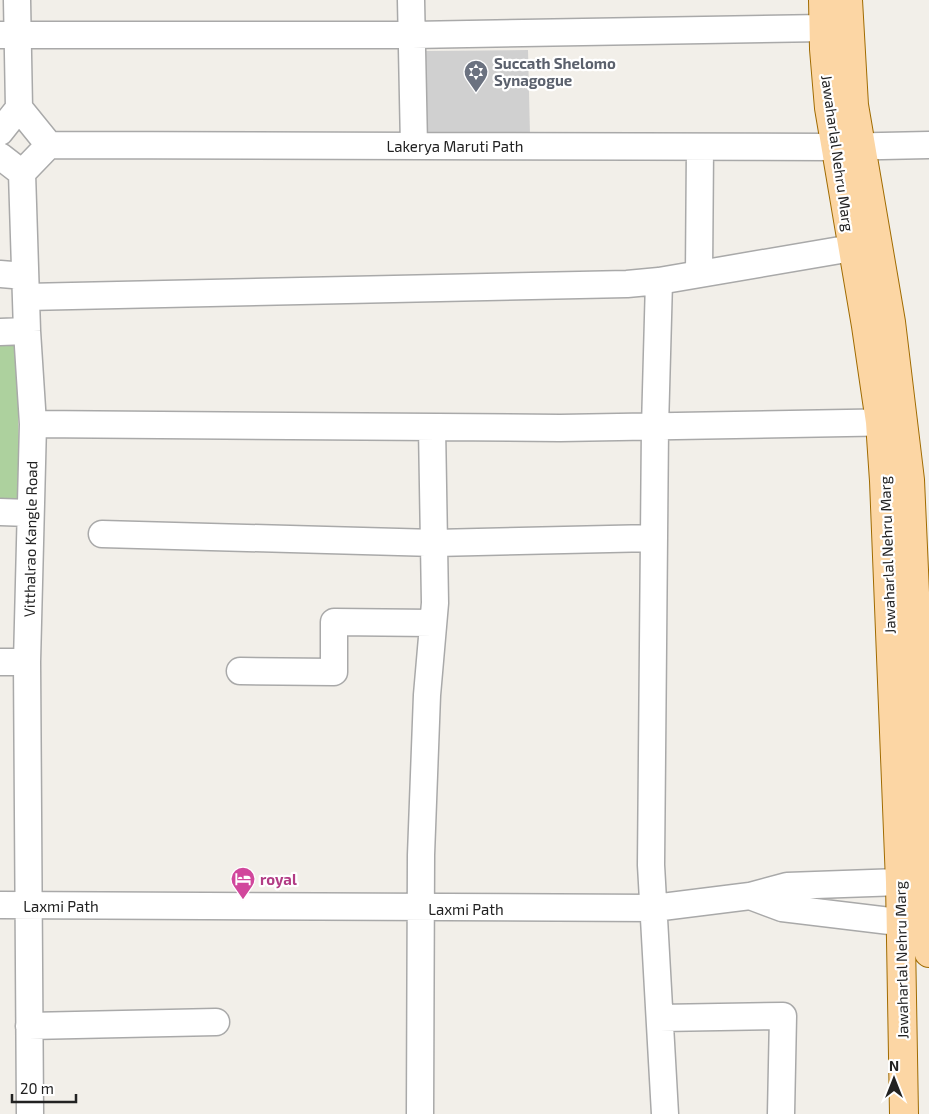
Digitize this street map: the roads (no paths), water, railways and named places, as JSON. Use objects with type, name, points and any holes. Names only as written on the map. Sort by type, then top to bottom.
[{"type":"main road","name":"Jawaharlal Nehru Marg","points":[[823,0],[829,108],[848,147],[891,322],[891,422],[884,482],[900,882],[904,1114]]},
{"type":"main road","name":"Jawaharlal Nehru Marg","points":[[848,0],[851,76],[848,147],[852,248],[891,422],[910,480],[928,885],[929,953]]},
{"type":"street","points":[[0,156],[22,173],[49,145],[19,108],[9,35],[17,0]]},
{"type":"street","points":[[412,0],[414,146]]},
{"type":"street","points":[[9,35],[412,35],[824,28]]},
{"type":"street","points":[[0,132],[19,108]]},
{"type":"street","name":"Lakerya Maruti Path","points":[[49,145],[848,147],[929,145]]},
{"type":"street","points":[[698,274],[700,147]]},
{"type":"street","name":"Vitthalrao Kangle Road","points":[[22,173],[12,247],[27,332],[33,424],[29,513],[27,662],[30,1114]]},
{"type":"street","points":[[17,282],[627,284],[660,281],[852,248]]},
{"type":"street","points":[[660,281],[654,538],[652,865],[665,1114]]},
{"type":"street","points":[[0,332],[27,332]]},
{"type":"street","points":[[33,424],[432,427],[891,422]]},
{"type":"street","points":[[420,1114],[421,909],[427,695],[433,623],[435,543],[432,427]]},
{"type":"street","points":[[0,512],[29,513]]},
{"type":"street","points":[[102,534],[435,543],[654,538]]},
{"type":"street","points":[[240,671],[334,672],[334,622],[433,623]]},
{"type":"street","points":[[0,662],[27,662]]},
{"type":"street","name":"Laxmi Path","points":[[0,906],[421,909],[654,908],[750,896],[787,886],[900,882],[928,885]]},
{"type":"street","points":[[750,896],[782,908],[929,926]]},
{"type":"street","points":[[660,1018],[782,1016],[781,1114]]},
{"type":"street","points":[[29,1026],[216,1022]]},
{"type":"place","name":"Succath Shelomo Synagogue","points":[[476,93]]},
{"type":"place","name":"royal","points":[[243,900]]}]
